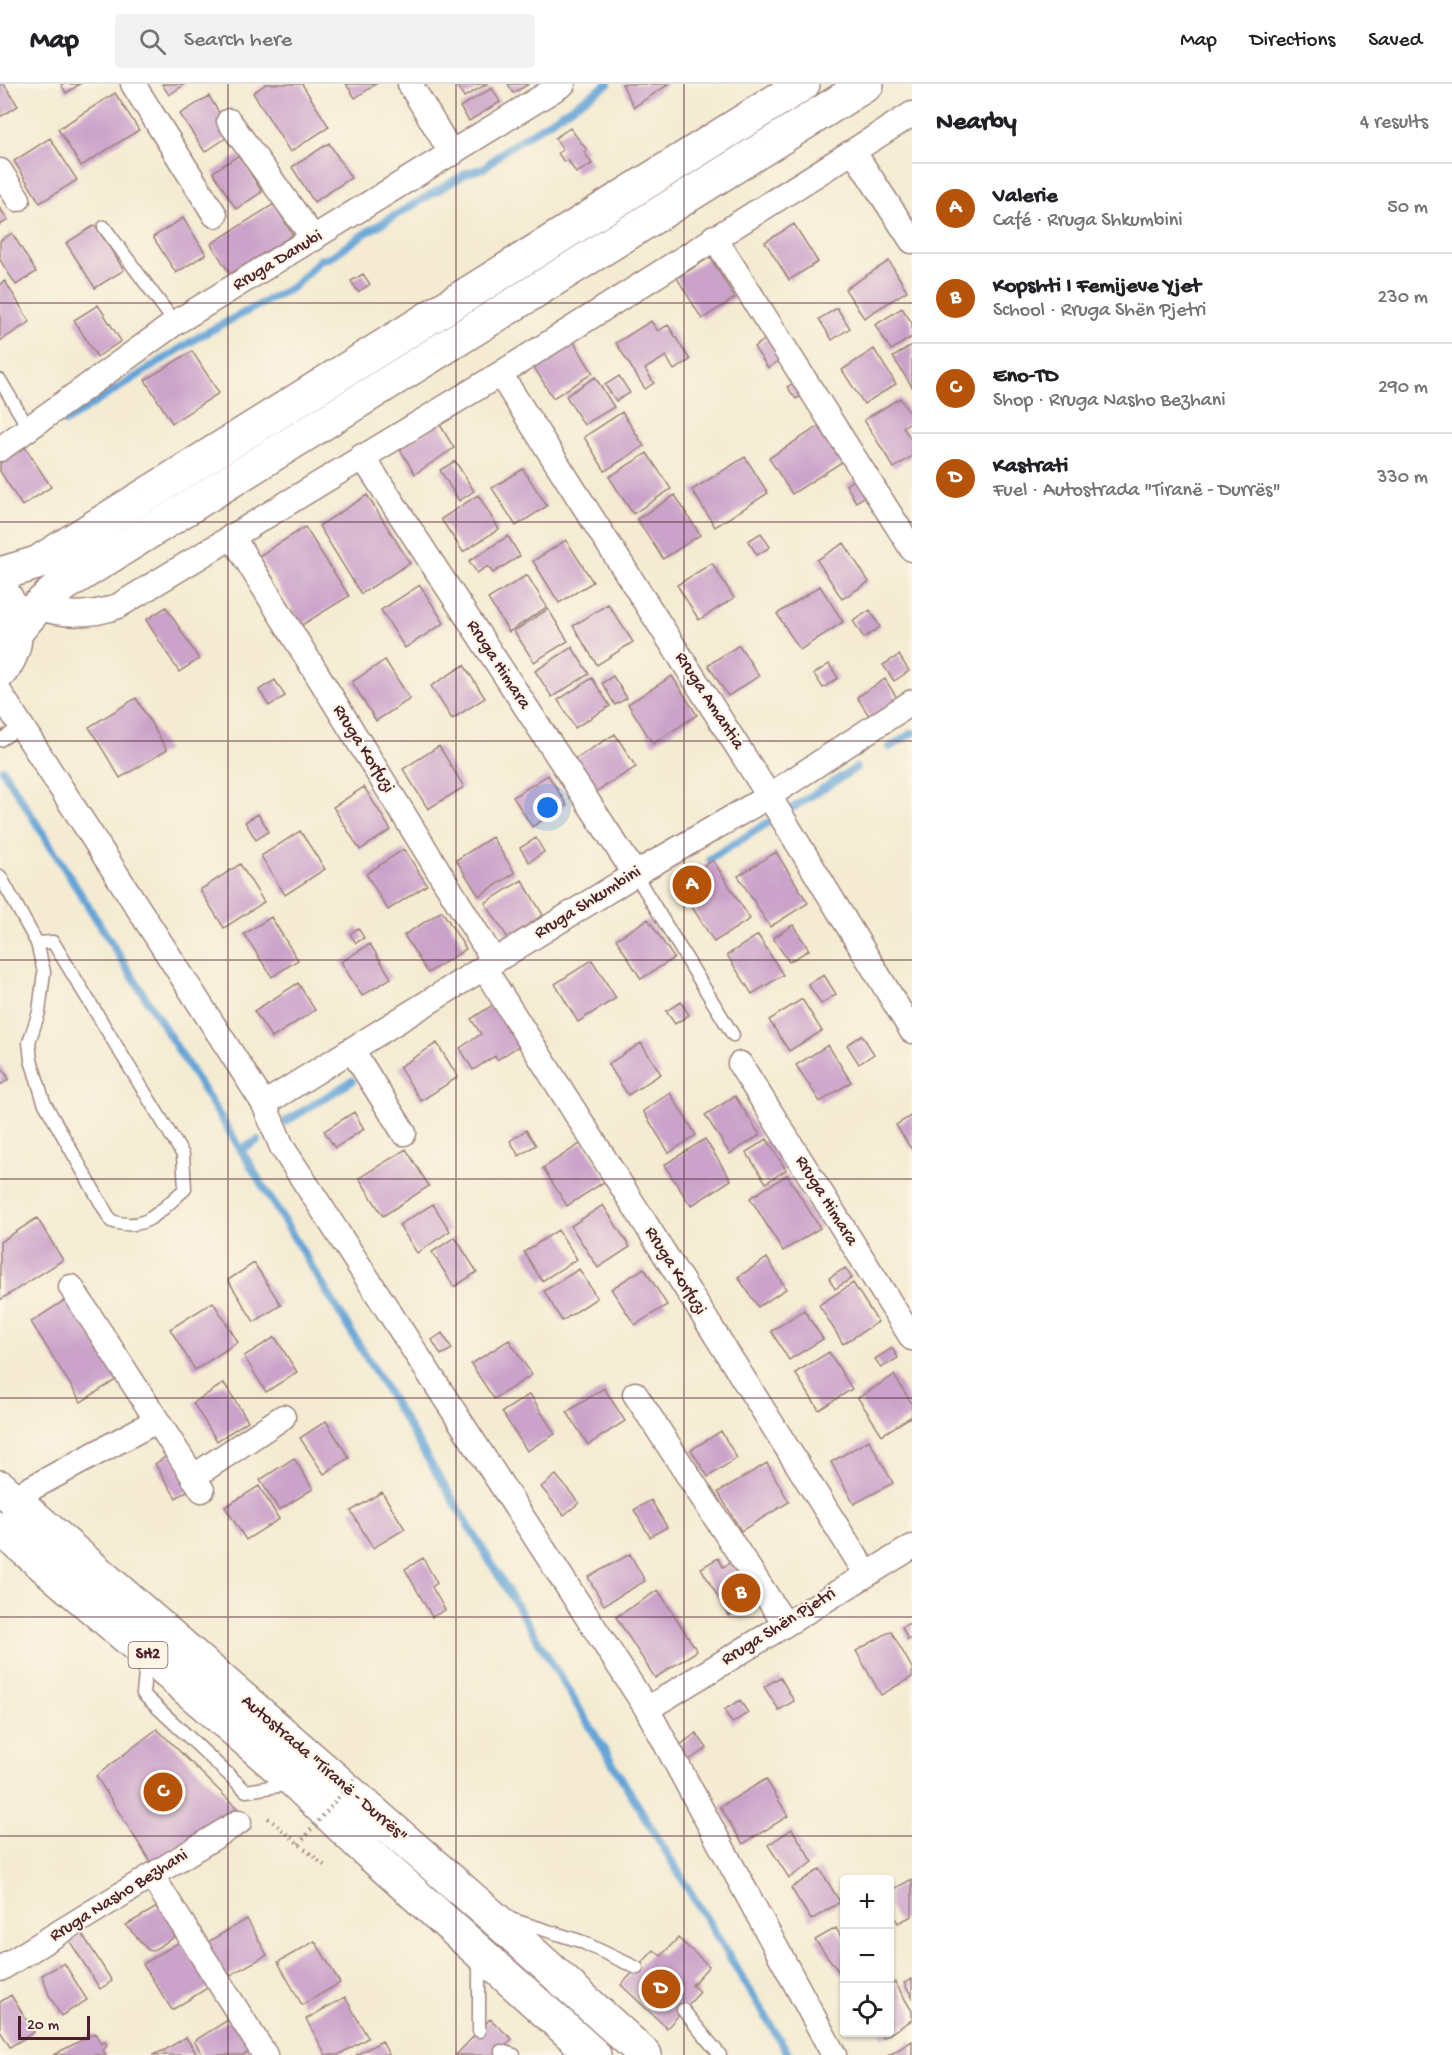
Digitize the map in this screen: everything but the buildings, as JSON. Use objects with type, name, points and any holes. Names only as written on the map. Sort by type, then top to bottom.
[{"type":"main road","points":[[0,574],[37,563],[803,84]]},
{"type":"main road","points":[[16,632],[37,607],[56,590],[867,84]]},
{"type":"main road","points":[[0,589],[13,613],[16,632],[13,650],[0,672]]},
{"type":"main road","name":"Autostrada \"Tiranë - Durrës\"","points":[[6,1493],[493,1917],[645,2055]]},
{"type":"main road","name":"Autostrada \"Tiranë - Durrës\"","points":[[6,1542],[45,1566],[296,1783],[369,1853],[594,2055]]},
{"type":"street","points":[[134,84],[215,215]]},
{"type":"street","points":[[410,84],[452,154]]},
{"type":"street","name":"Rruga Danubi","points":[[0,449],[175,323],[563,84]]},
{"type":"street","points":[[37,607],[52,612],[72,613],[105,611],[118,606],[500,374],[912,114]]},
{"type":"street","points":[[229,121],[314,239]]},
{"type":"street","points":[[853,152],[912,241]]},
{"type":"street","points":[[0,171],[18,199]]},
{"type":"street","points":[[714,237],[912,549]]},
{"type":"street","name":"Rruga Amantia","points":[[500,374],[769,796],[912,1031]]},
{"type":"street","name":"Rruga Himara","points":[[362,456],[635,874]]},
{"type":"street","name":"Rruga Korfuzi","points":[[232,536],[489,964],[866,1573]]},
{"type":"street","points":[[0,693],[264,1104],[282,1147],[647,1709],[834,2055]]},
{"type":"street","name":"Rruga Shkumbini","points":[[264,1104],[635,874],[769,796],[911,705]]},
{"type":"street","points":[[352,1050],[404,1133]]},
{"type":"street","name":"Rruga Himara","points":[[740,1064],[912,1338]]},
{"type":"street","points":[[71,1287],[197,1484],[283,1418]]},
{"type":"street","points":[[635,1394],[785,1624]]},
{"type":"street","points":[[6,1493],[156,1421]]},
{"type":"street","name":"Rruga Shën Pjetri","points":[[647,1709],[866,1573],[912,1547]]},
{"type":"street","name":"Rruga Nasho Bezhani","points":[[0,1969],[239,1822]]},
{"type":"street","points":[[152,1876],[265,2055]]},
{"type":"lane","points":[[104,227],[175,323]]},
{"type":"lane","points":[[0,380],[29,429]]},
{"type":"lane","points":[[0,740],[21,727]]},
{"type":"lane","points":[[635,874],[733,1035]]},
{"type":"lane","points":[[0,876],[37,943],[44,972],[39,1012],[29,1042],[31,1060],[44,1102],[111,1221],[122,1225],[144,1224],[184,1189],[183,1155],[53,942],[37,943]]},
{"type":"lane","points":[[493,1917],[517,1919],[580,1941],[637,1968]]},
{"type":"lane","points":[[479,1952],[479,2031]]},
{"type":"lane","points":[[683,2010],[720,2055]]},
{"type":"lane","points":[[501,2051],[514,2055]]},
{"type":"path","points":[[299,1844],[354,1779]]},
{"type":"path","points":[[268,1818],[325,1866]]},
{"type":"waterway","points":[[65,422],[200,336],[293,287],[321,259],[329,258],[367,232],[467,173],[484,168],[505,150],[608,84]]},
{"type":"waterway","points":[[890,747],[912,733]]},
{"type":"waterway","points":[[792,808],[856,768]]},
{"type":"waterway","points":[[3,770],[241,1150]]},
{"type":"waterway","points":[[710,859],[769,822]]},
{"type":"waterway","points":[[285,1122],[352,1081]]},
{"type":"waterway","points":[[258,1140],[241,1150],[789,2055]]},
{"type":"place","name":"Valerie","points":[[692,885]]},
{"type":"place","name":"Kopshti I Femijeve Yjet","points":[[741,1593]]},
{"type":"place","name":"Eno-TD","points":[[163,1792]]},
{"type":"place","name":"Kastrati","points":[[661,1989]]}]
